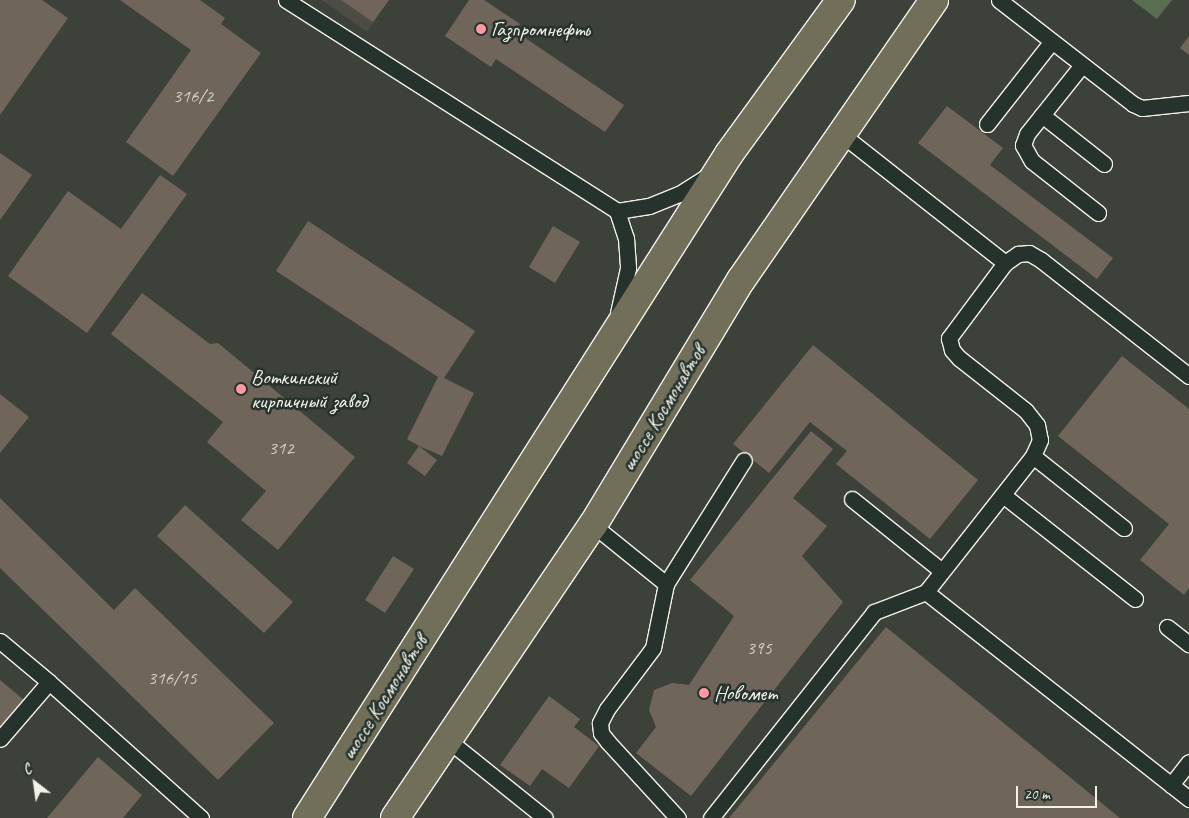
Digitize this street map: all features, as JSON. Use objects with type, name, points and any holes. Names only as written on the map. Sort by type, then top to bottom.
[{"type":"main road","name":"шоссе Космонавтов","points":[[307,818],[728,154],[840,0]]},
{"type":"main road","name":"шоссе Космонавтов","points":[[395,818],[592,526],[741,280],[840,133],[934,0]]},
{"type":"lane","points":[[286,0],[618,211],[626,238],[628,268],[609,344]]},
{"type":"lane","points":[[1000,0],[1124,98],[1142,108],[1189,103]]},
{"type":"lane","points":[[987,124],[1052,42]]},
{"type":"lane","points":[[1082,64],[1027,134],[1023,144],[1025,153],[1098,213]]},
{"type":"lane","points":[[1042,116],[1104,164]]},
{"type":"lane","points":[[840,133],[1005,263]]},
{"type":"lane","points":[[618,211],[649,206],[679,194],[706,177],[728,154]]},
{"type":"lane","points":[[711,818],[874,612],[926,592],[1033,456],[1040,440],[1037,425],[1026,411],[959,358],[952,350],[949,338],[1005,263],[1023,254],[1041,260],[1189,376]]},
{"type":"lane","points":[[1033,456],[1124,528]]},
{"type":"lane","points":[[678,818],[608,742],[602,733],[600,722],[607,709],[653,648],[666,584],[744,460]]},
{"type":"lane","points":[[1003,495],[1134,599]]},
{"type":"lane","points":[[852,499],[942,571]]},
{"type":"lane","points":[[592,526],[666,584]]},
{"type":"lane","points":[[926,592],[1189,799]]},
{"type":"lane","points":[[1167,627],[1189,644]]},
{"type":"lane","points":[[0,641],[49,682],[191,815]]},
{"type":"lane","points":[[0,739],[49,682]]},
{"type":"lane","points":[[448,740],[545,818]]},
{"type":"lane","points":[[1171,785],[1189,762]]},
{"type":"shaded area","points":[[322,0],[389,0],[367,32]]},
{"type":"green space","points":[[1132,0],[1172,0],[1157,19]]},
{"type":"building","points":[[0,0],[42,0],[68,18],[0,115]]},
{"type":"building","points":[[120,0],[200,0],[225,18],[221,24],[261,53],[173,176],[126,142],[191,50]]},
{"type":"building","points":[[341,0],[389,0],[373,22]]},
{"type":"building","points":[[469,0],[484,0],[520,24],[515,31],[624,105],[605,132],[496,59],[491,67],[445,36]]},
{"type":"building","points":[[1189,36],[1189,55],[1180,48]]},
{"type":"building","points":[[947,106],[1003,148],[990,165],[1113,258],[1097,279],[918,143]]},
{"type":"building","points":[[0,153],[32,175],[0,220]]},
{"type":"building","points":[[160,175],[187,194],[87,333],[8,276],[68,191],[121,229]]},
{"type":"building","points":[[308,221],[475,331],[444,378],[474,393],[442,456],[407,439],[438,377],[276,271]]},
{"type":"building","points":[[553,226],[580,242],[555,283],[529,267]]},
{"type":"building","points":[[142,293],[210,344],[218,343],[355,457],[278,550],[241,520],[266,491],[207,442],[223,422],[111,334]]},
{"type":"building","points":[[813,345],[978,480],[930,539],[836,464],[847,451],[810,422],[769,473],[733,444]]},
{"type":"building","points":[[1122,356],[1189,409],[1189,588],[1184,595],[1140,560],[1169,524],[1058,436]]},
{"type":"building","points":[[0,394],[29,417],[0,453]]},
{"type":"building","points":[[811,431],[833,449],[793,498],[827,526],[802,556],[843,602],[691,796],[636,753],[656,727],[649,710],[654,690],[672,683],[689,685],[734,616],[690,580]]},
{"type":"building","points":[[419,446],[437,460],[425,476],[407,463]]},
{"type":"building","points":[[0,498],[114,610],[135,588],[274,723],[218,780],[0,568]]},
{"type":"building","points":[[185,505],[293,602],[264,633],[157,536]]},
{"type":"building","points":[[393,556],[414,569],[385,613],[365,600]]},
{"type":"building","points":[[886,627],[1120,818],[729,818]]},
{"type":"building","points":[[0,680],[24,700],[0,727]]},
{"type":"building","points":[[549,696],[580,719],[574,727],[599,746],[569,788],[542,769],[530,786],[500,765]]},
{"type":"building","points":[[98,757],[142,795],[123,818],[47,818]]},
{"type":"place","name":"Газпромнефть","points":[[481,29]]},
{"type":"place","name":"Воткинский кирпичный завод","points":[[241,389]]},
{"type":"place","name":"Новомет","points":[[704,693]]}]
